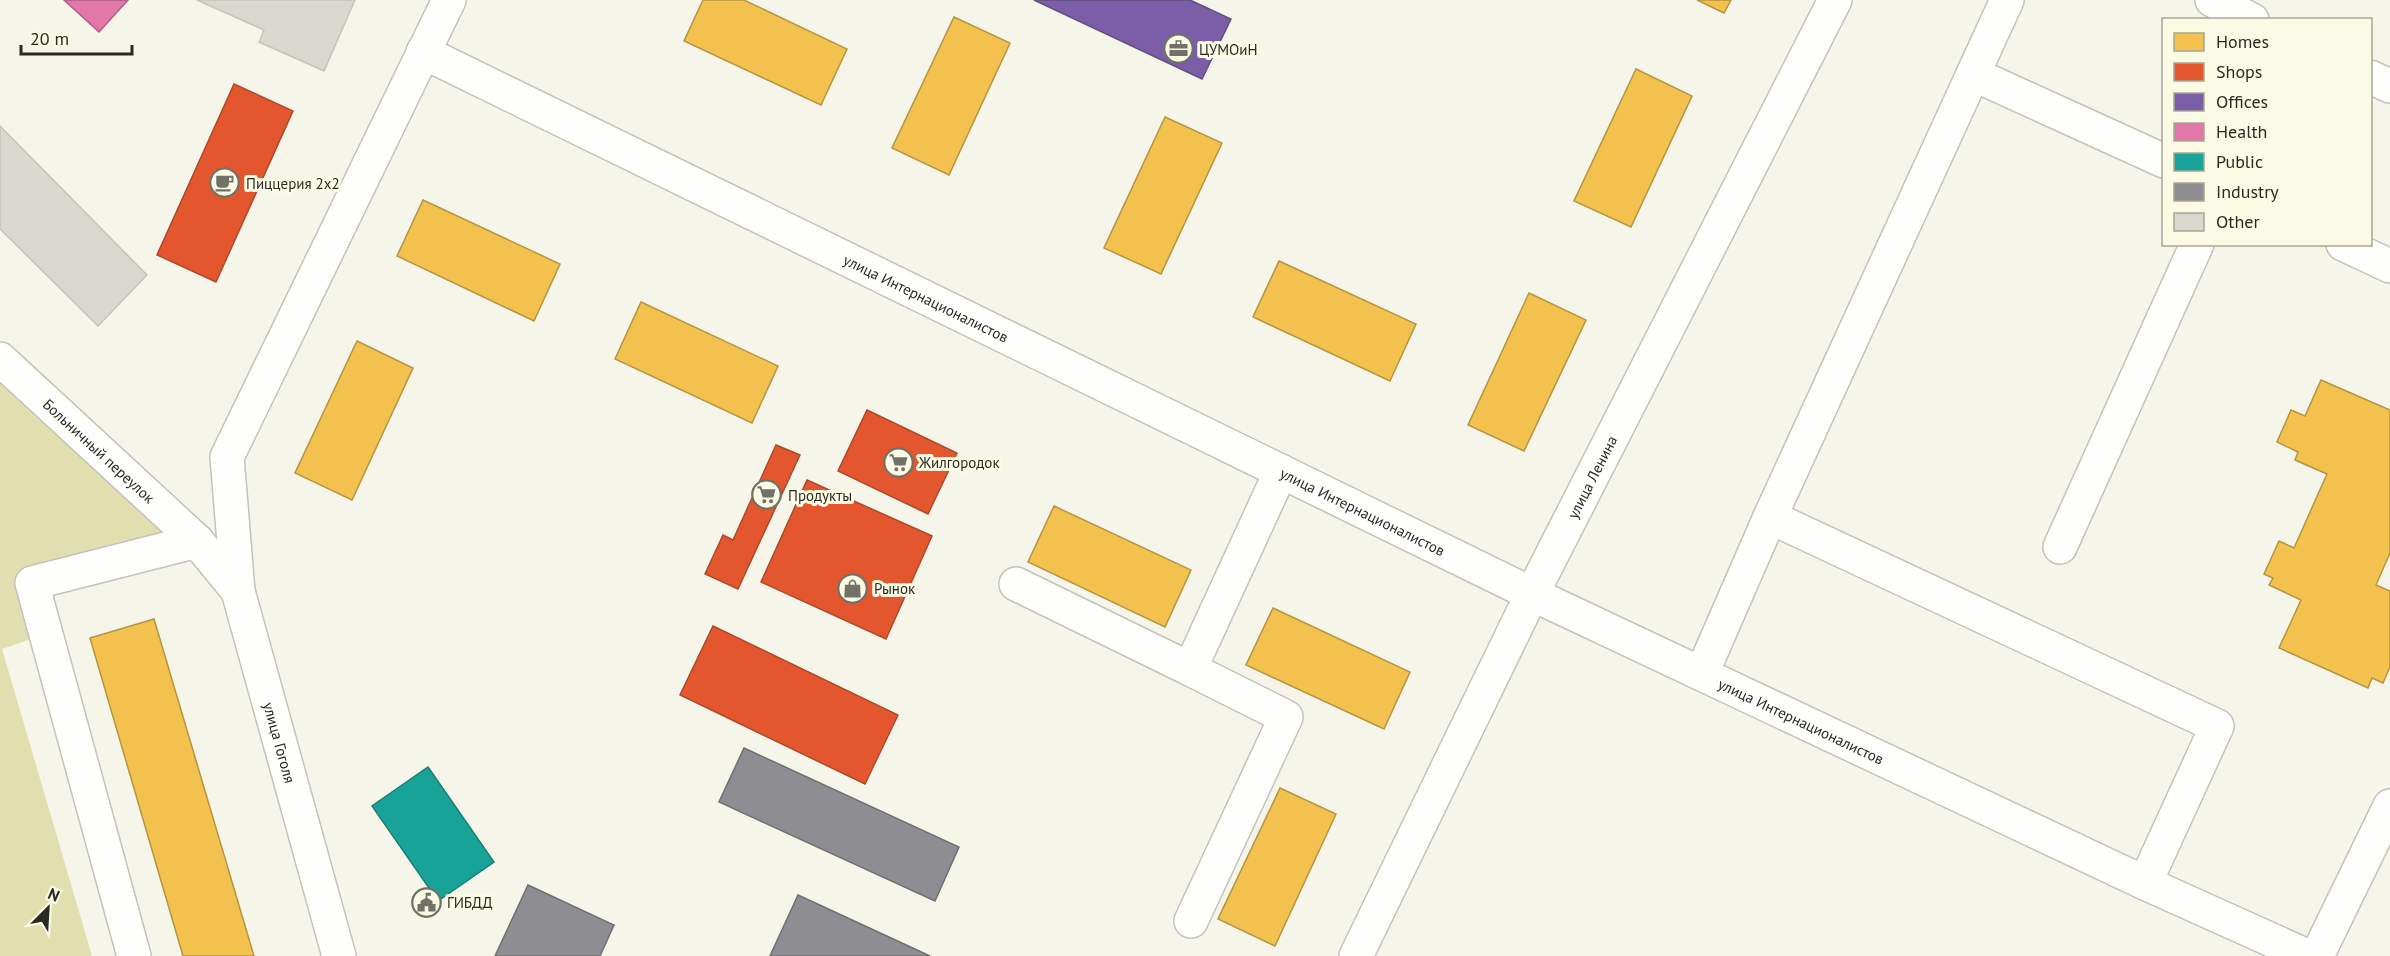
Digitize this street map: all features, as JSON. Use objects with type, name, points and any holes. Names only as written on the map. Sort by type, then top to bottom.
[{"type":"street","points":[[238,591],[227,457],[449,0]]},
{"type":"street","name":"улица Ленина","points":[[1356,956],[1532,594],[1835,0]]},
{"type":"street","points":[[1702,673],[1770,517],[2007,0]]},
{"type":"street","points":[[2212,0],[2248,18]]},
{"type":"street","name":"улица Интернационалистов","points":[[423,52],[1532,594],[2145,883],[2307,956]]},
{"type":"street","points":[[1973,74],[2162,161]]},
{"type":"street","points":[[2372,78],[2390,86]]},
{"type":"street","points":[[2060,547],[2196,246]]},
{"type":"street","points":[[2347,246],[2390,266]]},
{"type":"street","name":"Больничный переулок","points":[[0,359],[197,541]]},
{"type":"street","points":[[1190,669],[1281,471]]},
{"type":"street","points":[[1770,517],[2217,726],[2145,883]]},
{"type":"street","points":[[134,956],[32,583],[197,541]]},
{"type":"street","name":"улица Гоголя","points":[[197,541],[238,591],[339,956]]},
{"type":"street","points":[[1016,584],[1286,717],[1191,921]]},
{"type":"street","points":[[2317,956],[2390,806]]},
{"type":"shaded area","points":[[0,359],[197,541],[54,578],[46,634],[2,649],[92,956],[0,956]]},
{"type":"building: Homes","points":[[703,0],[744,0],[847,49],[821,105],[684,41]]},
{"type":"building: Homes","points":[[1697,0],[1731,0],[1724,13]]},
{"type":"building: Homes","points":[[954,17],[1010,43],[949,175],[892,148]]},
{"type":"building: Homes","points":[[1636,69],[1692,96],[1631,227],[1574,201]]},
{"type":"building: Homes","points":[[1165,117],[1222,143],[1161,274],[1104,248]]},
{"type":"building: Homes","points":[[423,200],[560,264],[534,321],[397,256]]},
{"type":"building: Homes","points":[[1279,261],[1416,324],[1390,381],[1253,317]]},
{"type":"building: Homes","points":[[1529,293],[1586,320],[1524,451],[1468,425]]},
{"type":"building: Homes","points":[[641,302],[778,366],[752,423],[615,359]]},
{"type":"building: Homes","points":[[357,341],[413,368],[352,500],[295,473]]},
{"type":"building: Homes","points":[[2321,380],[2390,410],[2390,553],[2376,585],[2390,591],[2390,667],[2383,683],[2372,678],[2368,688],[2279,648],[2301,600],[2269,585],[2273,578],[2264,574],[2279,541],[2294,548],[2327,474],[2295,460],[2298,452],[2277,442],[2291,410],[2305,416]]},
{"type":"building: Homes","points":[[1054,506],[1191,570],[1165,627],[1028,562]]},
{"type":"building: Homes","points":[[1273,608],[1410,672],[1384,729],[1246,665]]},
{"type":"building: Homes","points":[[154,619],[254,956],[183,956],[90,638]]},
{"type":"building: Homes","points":[[1280,788],[1336,814],[1275,946],[1218,919]]},
{"type":"building: Shops","name":"Пиццерия 2х2","points":[[234,84],[293,111],[216,282],[157,255]]},
{"type":"building: Shops","name":"Жилгородок","points":[[867,410],[957,453],[928,514],[838,471]]},
{"type":"building: Shops","name":"Продукты","points":[[776,445],[800,455],[738,589],[705,574],[723,535],[733,540]]},
{"type":"building: Shops","points":[[807,480],[932,536],[886,639],[761,582]]},
{"type":"building: Shops","points":[[713,626],[898,715],[865,784],[680,695]]},
{"type":"building: Offices","name":"ЦУМОиН","points":[[1034,0],[1190,0],[1231,19],[1202,79]]},
{"type":"building: Health","points":[[64,0],[128,0],[99,32]]},
{"type":"building: Public","points":[[428,767],[494,862],[438,901],[372,806]]},
{"type":"building: Industry","points":[[744,748],[959,847],[935,901],[719,802]]},
{"type":"building: Industry","points":[[528,885],[614,925],[600,956],[495,956]]},
{"type":"building: Industry","points":[[798,895],[930,956],[770,956]]},
{"type":"building: Other","points":[[197,0],[355,0],[324,71],[259,42],[264,30]]},
{"type":"building: Other","points":[[0,126],[147,275],[98,326],[0,229]]},
{"type":"place","name":"ЦУМОиН","points":[[1178,49]]},
{"type":"place","name":"Пиццерия 2х2","points":[[225,183]]},
{"type":"place","name":"Жилгородок","points":[[898,462]]},
{"type":"place","name":"Продукты","points":[[767,495]]},
{"type":"place","name":"Рынок","points":[[853,588]]},
{"type":"place","name":"ГИБДД","points":[[426,902]]}]
